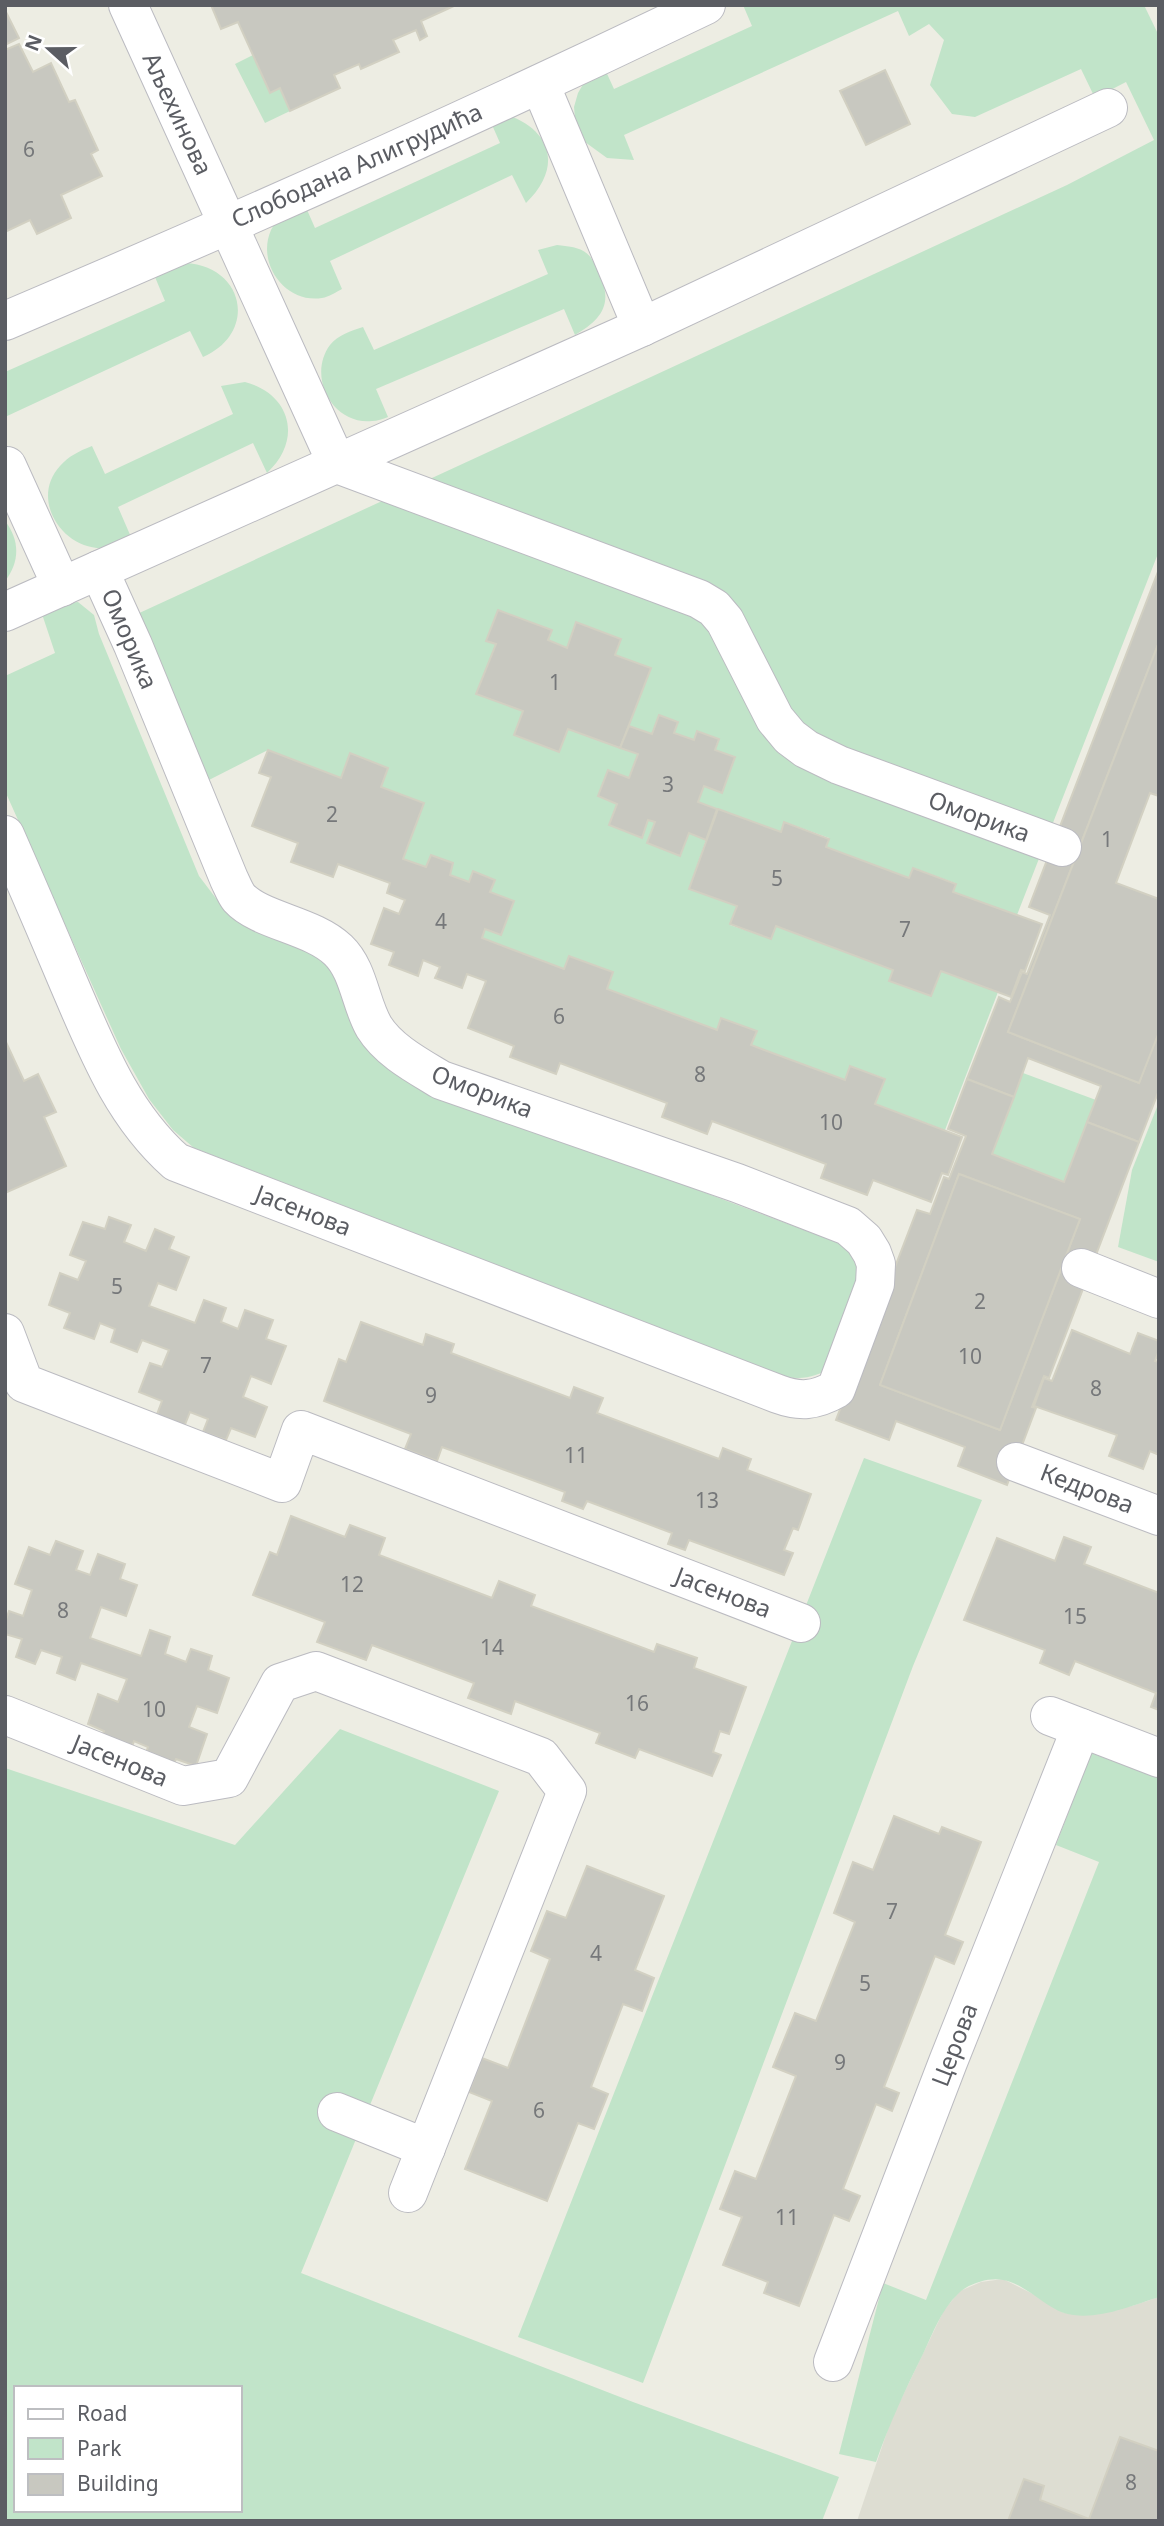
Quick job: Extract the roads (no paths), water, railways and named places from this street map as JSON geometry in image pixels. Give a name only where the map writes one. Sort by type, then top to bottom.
[{"type":"street","name":"Аљехинова","points":[[128,5],[337,464]]},
{"type":"street","name":"Слободана Алигрудића","points":[[5,321],[170,251],[227,223],[540,85],[706,5]]},
{"type":"street","points":[[540,85],[642,327]]},
{"type":"street","points":[[5,612],[642,327],[1108,108]]},
{"type":"street","name":"Оморика","points":[[337,464],[699,599],[714,608],[725,621],[775,719],[790,737],[806,748],[839,765],[1062,847]]},
{"type":"street","points":[[7,466],[62,587]]},
{"type":"street","name":"Оморика","points":[[99,570],[239,898],[255,909],[317,934],[336,948],[351,966],[375,1029],[401,1055],[441,1080],[737,1182],[848,1226]]},
{"type":"street","name":"Јасенова","points":[[5,835],[102,1062],[131,1112],[155,1143],[176,1162],[778,1394],[803,1401],[820,1398],[836,1389],[875,1284],[876,1265],[872,1253],[864,1240],[848,1226]]},
{"type":"street","points":[[1081,1268],[1159,1299]]},
{"type":"street","name":"Јасенова","points":[[5,1333],[24,1383],[282,1483],[301,1430],[801,1623]]},
{"type":"street","name":"Кедрова","points":[[1016,1462],[1159,1516]]},
{"type":"street","name":"Јасенова","points":[[5,1715],[183,1786],[229,1778],[280,1683],[316,1671],[541,1757],[566,1791],[426,2148]]},
{"type":"street","name":"Церова","points":[[833,2362],[948,2062],[1065,1722],[1159,1758]]},
{"type":"street","points":[[337,2112],[426,2148],[408,2193]]}]
